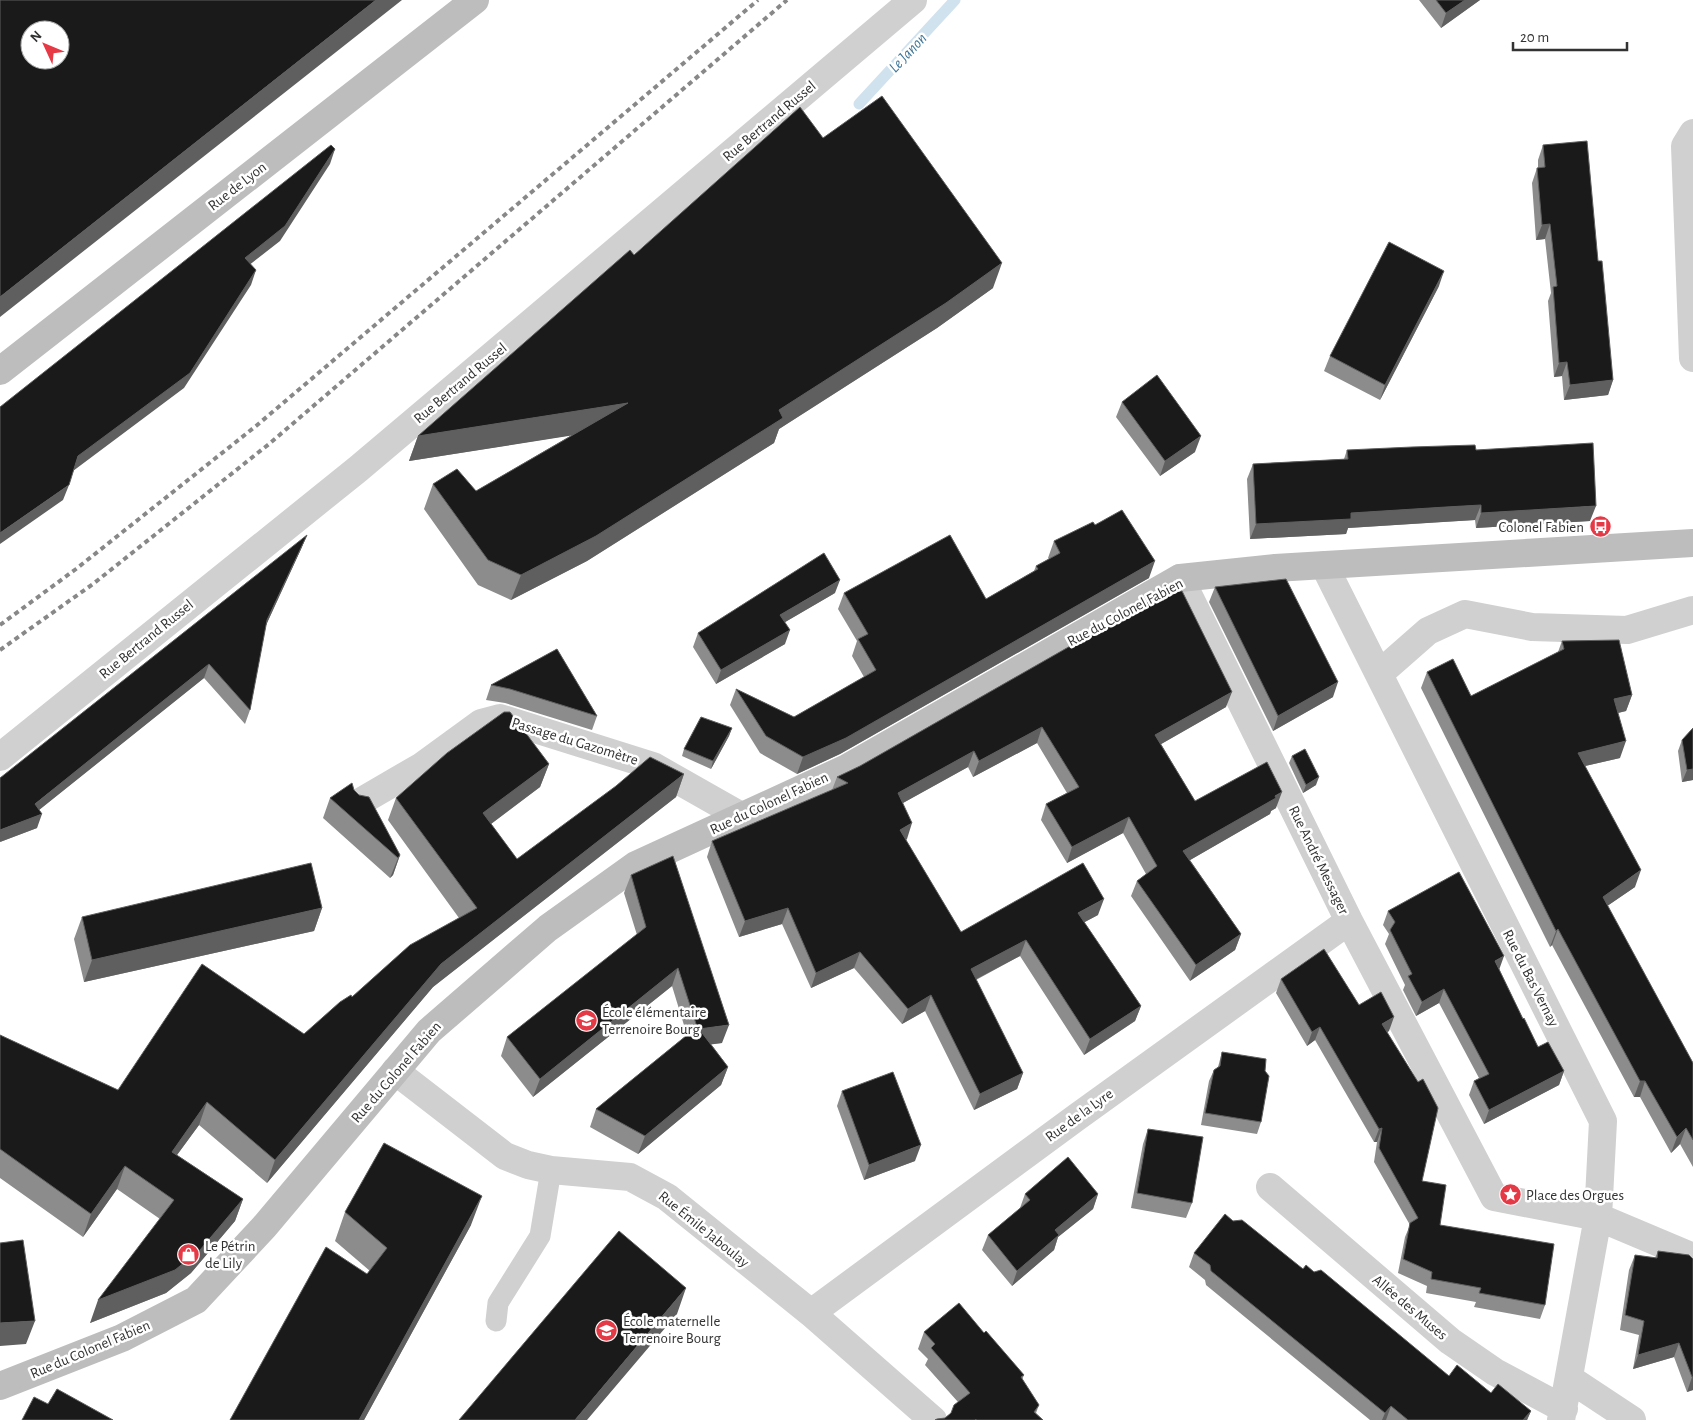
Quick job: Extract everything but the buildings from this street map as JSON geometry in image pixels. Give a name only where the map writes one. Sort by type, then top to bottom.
[{"type":"main road","name":"Rue de Lyon","points":[[0,371],[475,0]]},
{"type":"main road","name":"Rue du Colonel Fabien","points":[[0,1386],[122,1338],[196,1300],[264,1227],[429,1031],[548,928],[636,865],[848,768],[1180,578],[1324,564],[1693,543]]},
{"type":"street","name":"Rue Bertrand Russel","points":[[0,757],[358,469],[913,0]]},
{"type":"street","points":[[1693,132],[1685,146],[1693,358]]},
{"type":"street","name":"Rue du Bas Vernay","points":[[1324,564],[1602,1121],[1598,1217],[1562,1415]]},
{"type":"street","name":"Rue André Messager","points":[[1180,578],[1349,921],[1494,1197],[1598,1217]]},
{"type":"street","points":[[1379,674],[1428,631],[1465,614],[1532,627],[1627,630],[1693,610]]},
{"type":"street","name":"Passage du Gazomètre","points":[[360,802],[422,766],[481,723],[500,718],[653,766],[741,816]]},
{"type":"street","name":"Rue de la Lyre","points":[[811,1313],[1077,1117],[1349,921]]},
{"type":"street","name":"Rue Émile Jaboulay","points":[[395,1071],[505,1156],[528,1166],[551,1170],[630,1177],[650,1186],[667,1197],[745,1262],[811,1313],[907,1410],[933,1420]]},
{"type":"street","name":"Allée des Muses","points":[[1270,1187],[1450,1341],[1562,1415]]},
{"type":"street","points":[[1598,1217],[1693,1257]]},
{"type":"street","points":[[1570,1378],[1632,1420]]},
{"type":"lane","points":[[496,1321],[498,1303],[540,1236],[551,1170]]},
{"type":"waterway","name":"Le Janon","points":[[859,104],[955,0]]},
{"type":"railway","points":[[0,625],[76,569],[256,426],[758,0]]},
{"type":"railway","points":[[0,650],[93,584],[269,444],[787,0]]},
{"type":"place","name":"Colonel Fabien","points":[[1600,527]]},
{"type":"place","name":"École élémentaire Terrenoire Bourg","points":[[586,1021]]},
{"type":"place","name":"Place des Orgues","points":[[1510,1195]]},
{"type":"place","name":"Le Pétrin de Lily","points":[[189,1255]]},
{"type":"place","name":"École maternelle Terrenoire Bourg","points":[[607,1330]]}]
